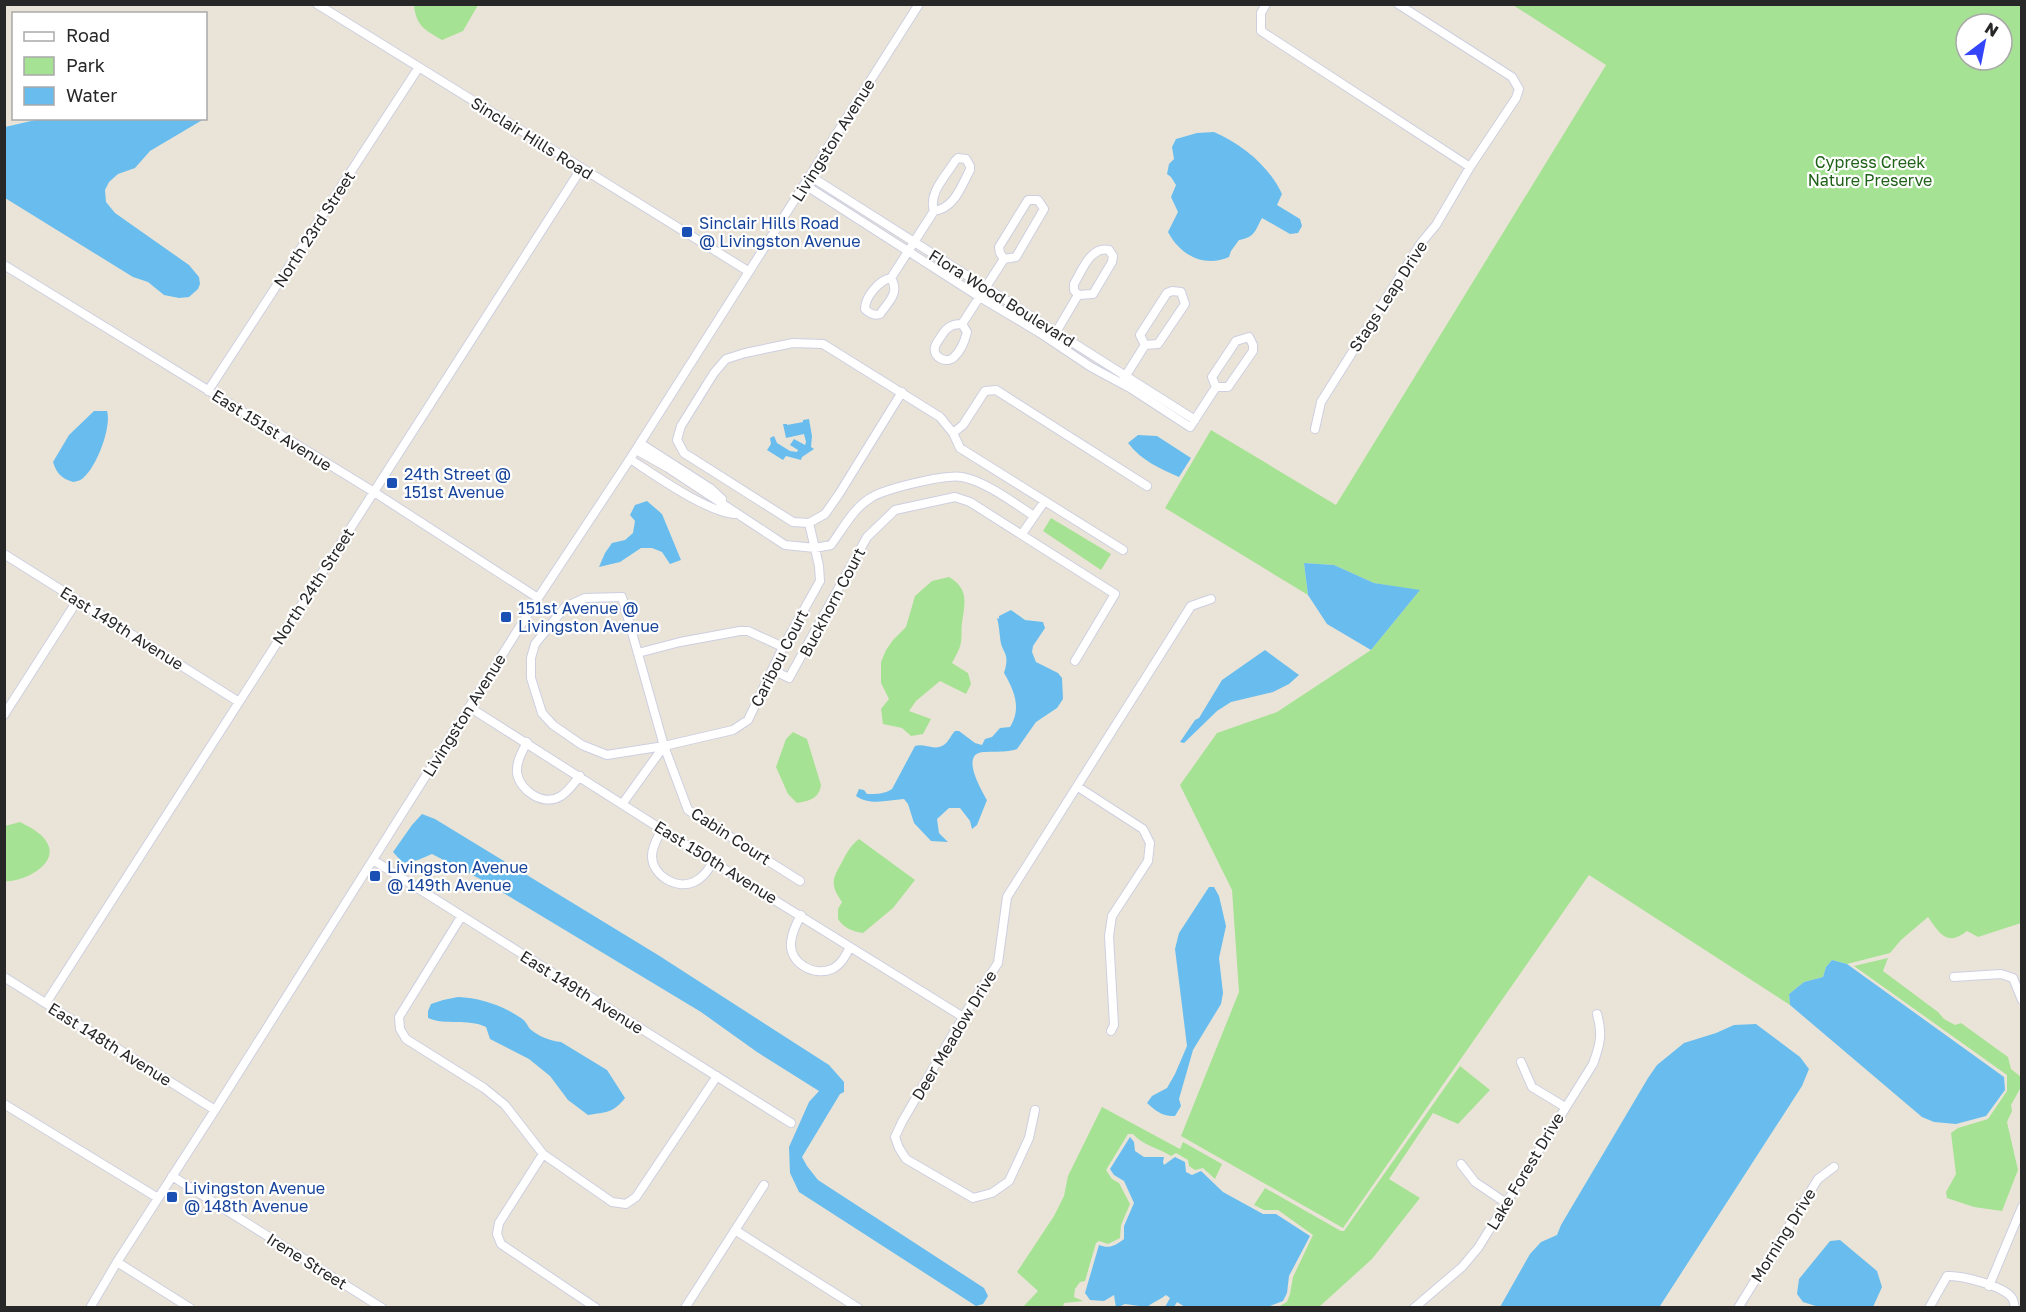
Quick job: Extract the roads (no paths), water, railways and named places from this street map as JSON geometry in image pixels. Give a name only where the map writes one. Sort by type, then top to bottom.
[{"type":"street","name":"Sinclair Hills Road","points":[[317,4],[748,272]]},
{"type":"street","name":"Livingston Avenue","points":[[90,1308],[538,598],[630,459],[919,4]]},
{"type":"street","points":[[1266,4],[1261,13],[1261,31],[1470,167]]},
{"type":"street","name":"Stags Leap Drive","points":[[1315,429],[1321,402],[1421,243],[1436,225],[1470,167],[1516,98],[1519,89],[1512,77],[1398,4]]},
{"type":"street","name":"North 23rd Street","points":[[208,391],[419,67]]},
{"type":"street","points":[[891,278],[896,286],[895,291],[880,314],[869,314],[865,309],[865,304],[880,281],[891,278],[934,211],[944,209],[950,204],[970,170],[966,159],[958,158],[955,161],[934,195],[932,203],[934,211]]},
{"type":"street","name":"North 24th Street","points":[[46,1003],[581,169]]},
{"type":"street","name":"Flora Wood Boulevard","points":[[810,176],[984,288],[1056,331],[1123,380],[1193,424],[1216,387]]},
{"type":"street","name":"Flora Wood Boulevard","points":[[805,184],[1091,367],[1123,380]]},
{"type":"street","points":[[962,324],[1004,259],[1016,257],[1044,209],[1038,200],[1028,200],[999,247],[1004,259]]},
{"type":"street","points":[[1108,249],[1113,256],[1112,262],[1093,294],[1078,295],[1074,290],[1074,284],[1094,252],[1108,249]]},
{"type":"street","name":"East 151st Avenue","points":[[4,265],[374,492],[538,598]]},
{"type":"street","points":[[1181,292],[1185,304],[1158,344],[1145,345],[1140,335],[1167,293],[1181,292]]},
{"type":"street","points":[[1051,340],[1078,295]]},
{"type":"street","points":[[954,324],[962,324],[967,332],[966,339],[954,358],[940,359],[935,353],[935,347],[947,328],[954,324]]},
{"type":"street","points":[[1249,337],[1253,351],[1228,387],[1216,387],[1212,377],[1236,341],[1249,337]]},
{"type":"street","points":[[902,392],[825,514],[809,523],[793,522],[684,453],[677,440],[681,426],[726,358],[793,343],[823,344],[902,392],[940,417],[953,433],[960,448],[1123,550]]},
{"type":"street","points":[[1123,380],[1145,345]]},
{"type":"street","points":[[953,433],[963,425],[985,391],[996,390],[1147,486]]},
{"type":"street","points":[[638,446],[710,488],[737,514],[785,545],[815,548],[831,545],[856,511],[869,498],[924,480],[961,477],[985,486],[1035,516]]},
{"type":"street","points":[[630,459],[708,507],[724,513],[737,514]]},
{"type":"street","name":"Buckhorn Court","points":[[773,670],[789,678],[867,537],[896,510],[955,497],[970,502],[1115,594],[1075,661]]},
{"type":"street","points":[[1022,534],[1044,502]]},
{"type":"street","name":"Caribou Court","points":[[638,653],[622,597],[585,598],[565,607],[535,644],[531,658],[531,678],[542,713],[553,725],[582,745],[607,755],[664,747],[733,730],[748,720],[783,647],[820,581],[819,566],[809,523]]},
{"type":"street","name":"East 149th Avenue","points":[[4,554],[239,702]]},
{"type":"street","name":"Deer Meadow Drive","points":[[1035,1110],[1029,1138],[1009,1181],[992,1193],[973,1198],[906,1159],[895,1137],[963,1017],[998,963],[1007,897],[1191,606],[1211,599]]},
{"type":"street","points":[[4,715],[77,601]]},
{"type":"street","points":[[638,653],[740,631],[748,631],[783,647]]},
{"type":"street","name":"Cabin Court","points":[[638,653],[664,747],[688,810],[800,881]]},
{"type":"street","name":"East 150th Avenue","points":[[469,707],[963,1017]]},
{"type":"street","points":[[527,742],[519,758],[517,773],[519,781],[531,794],[547,800],[555,799],[562,796],[580,776]]},
{"type":"street","points":[[623,803],[664,747]]},
{"type":"street","points":[[1078,787],[1143,829],[1150,843],[1148,861],[1112,916],[1108,936],[1114,1025],[1111,1031]]},
{"type":"street","points":[[662,829],[652,854],[656,870],[662,877],[684,885],[693,883],[702,878],[713,862]]},
{"type":"street","name":"East 149th Avenue","points":[[373,860],[791,1123]]},
{"type":"street","points":[[801,915],[790,945],[795,957],[806,969],[818,972],[832,969],[842,960],[850,947]]},
{"type":"street","points":[[461,917],[399,1017],[400,1029],[406,1039],[484,1088],[505,1106],[543,1154],[612,1202],[626,1204],[636,1197],[717,1076]]},
{"type":"street","points":[[1954,977],[2001,974],[2013,978],[2022,1000]]},
{"type":"street","name":"East 148th Avenue","points":[[4,977],[215,1110]]},
{"type":"street","name":"Lake Forest Drive","points":[[1414,1308],[1462,1267],[1478,1248],[1593,1064],[1599,1048],[1601,1028],[1597,1014]]},
{"type":"street","points":[[1521,1062],[1532,1087],[1565,1107]]},
{"type":"street","points":[[4,1104],[158,1198]]},
{"type":"street","points":[[543,1154],[499,1223],[497,1234],[501,1244],[596,1308]]},
{"type":"street","points":[[1461,1164],[1475,1182],[1506,1203]]},
{"type":"street","name":"Morning Drive","points":[[1738,1308],[1818,1179],[1834,1167]]},
{"type":"street","name":"Irene Street","points":[[172,1176],[382,1308]]},
{"type":"street","points":[[685,1308],[764,1185]]},
{"type":"street","points":[[1989,1286],[2022,1207]]},
{"type":"street","points":[[735,1230],[858,1308]]},
{"type":"street","points":[[117,1262],[190,1308]]},
{"type":"street","points":[[1929,1308],[1947,1276],[1958,1275],[2006,1292],[2012,1298],[2015,1308]]},
{"type":"water","points":[[35,120],[202,120],[150,151],[135,168],[118,174],[109,182],[105,190],[106,202],[115,213],[189,265],[199,277],[198,289],[189,297],[164,295],[148,282],[133,277],[5,198],[5,127]]},
{"type":"water","points":[[1214,132],[1245,150],[1270,174],[1282,194],[1277,205],[1300,219],[1302,226],[1298,233],[1290,234],[1262,218],[1251,235],[1239,240],[1229,257],[1211,261],[1186,253],[1173,240],[1168,232],[1178,212],[1171,197],[1176,185],[1167,174],[1169,164],[1174,159],[1172,147],[1176,139],[1197,133]]},
{"type":"water","points":[[94,411],[107,411],[105,437],[93,466],[81,480],[73,482],[60,475],[53,462],[69,435]]},
{"type":"water","points":[[809,419],[811,447],[814,449],[801,460],[786,456],[783,460],[767,450],[771,444],[770,438],[774,436],[777,443],[790,451],[797,452],[798,450],[790,445],[794,439],[805,445],[804,434],[786,438],[783,424],[803,422]]},
{"type":"water","points":[[1138,435],[1157,436],[1191,458],[1179,477],[1151,463],[1133,449],[1128,443]]},
{"type":"water","points":[[647,501],[662,514],[681,560],[670,564],[662,552],[652,548],[641,548],[620,562],[599,567],[612,543],[625,540],[633,533],[635,521],[630,515],[635,505]]},
{"type":"water","points":[[1304,563],[1334,565],[1374,583],[1420,590],[1371,650],[1327,624],[1308,595]]},
{"type":"water","points":[[1011,610],[1025,620],[1043,622],[1045,628],[1033,646],[1032,652],[1036,662],[1058,673],[1062,678],[1063,699],[1057,708],[1036,722],[1017,749],[976,754],[973,759],[974,773],[987,800],[977,825],[972,829],[970,821],[960,808],[949,808],[937,819],[939,833],[948,842],[931,841],[914,823],[904,799],[873,802],[856,796],[859,789],[864,790],[867,794],[892,789],[915,746],[941,746],[955,731],[959,731],[975,743],[982,745],[985,739],[992,737],[1000,728],[1010,727],[1016,713],[1016,706],[1011,686],[1004,673],[1006,656],[1001,643],[997,618],[999,619],[999,616]]},
{"type":"water","points":[[1265,650],[1299,675],[1289,684],[1273,692],[1231,702],[1217,711],[1184,743],[1180,742],[1195,720],[1199,718],[1222,680]]},
{"type":"water","points":[[422,814],[435,819],[658,955],[829,1065],[844,1082],[844,1092],[840,1094],[802,1157],[807,1166],[818,1180],[984,1288],[988,1296],[983,1304],[976,1306],[799,1192],[790,1173],[789,1147],[809,1102],[819,1091],[757,1052],[701,1012],[482,880],[432,854],[403,863],[393,852]]},
{"type":"water","points":[[1209,887],[1214,887],[1219,896],[1226,926],[1219,958],[1223,993],[1221,1004],[1193,1050],[1179,1099],[1181,1106],[1175,1116],[1167,1116],[1147,1103],[1152,1096],[1167,1088],[1187,1046],[1175,949],[1179,933]]},
{"type":"water","points":[[1832,960],[1847,964],[2004,1077],[2005,1090],[1986,1116],[1956,1124],[1934,1122],[1922,1117],[1790,1005],[1789,994],[1804,982],[1823,977],[1826,967]]},
{"type":"water","points":[[458,997],[491,1003],[514,1013],[537,1034],[561,1042],[607,1070],[625,1098],[617,1107],[609,1111],[588,1115],[568,1100],[550,1076],[529,1059],[490,1039],[486,1027],[479,1024],[442,1022],[428,1018],[431,1004]]},
{"type":"water","points":[[1756,1024],[1800,1057],[1809,1069],[1802,1086],[1660,1306],[1657,1308],[1500,1307],[1530,1254],[1541,1242],[1557,1235],[1657,1065],[1684,1043],[1734,1025]]},
{"type":"water","points":[[1130,1137],[1134,1142],[1135,1151],[1144,1157],[1164,1157],[1164,1165],[1175,1157],[1185,1162],[1186,1172],[1192,1175],[1201,1171],[1223,1192],[1263,1214],[1276,1214],[1310,1236],[1289,1276],[1287,1293],[1283,1301],[1267,1307],[1185,1307],[1177,1302],[1174,1307],[1165,1307],[1170,1298],[1166,1295],[1147,1307],[1125,1304],[1116,1308],[1114,1295],[1104,1301],[1090,1300],[1085,1293],[1099,1245],[1112,1246],[1124,1239],[1124,1226],[1134,1203],[1124,1181],[1114,1175],[1110,1169]]},
{"type":"water","points":[[1840,1240],[1877,1271],[1882,1287],[1873,1307],[1819,1307],[1803,1302],[1797,1294],[1799,1279],[1830,1241]]},
{"type":"place","name":"Sinclair Hills Road @ Livingston Avenue","points":[[687,232]]},
{"type":"place","name":"24th Street @ 151st Avenue","points":[[392,483]]},
{"type":"place","name":"151st Avenue @ Livingston Avenue","points":[[506,617]]},
{"type":"place","name":"Livingston Avenue @ 149th Avenue","points":[[375,876]]},
{"type":"place","name":"Livingston Avenue @ 148th Avenue","points":[[172,1197]]},
{"type":"park label","name":"Cypress Creek Nature Preserve","points":[[1870,171]]}]
